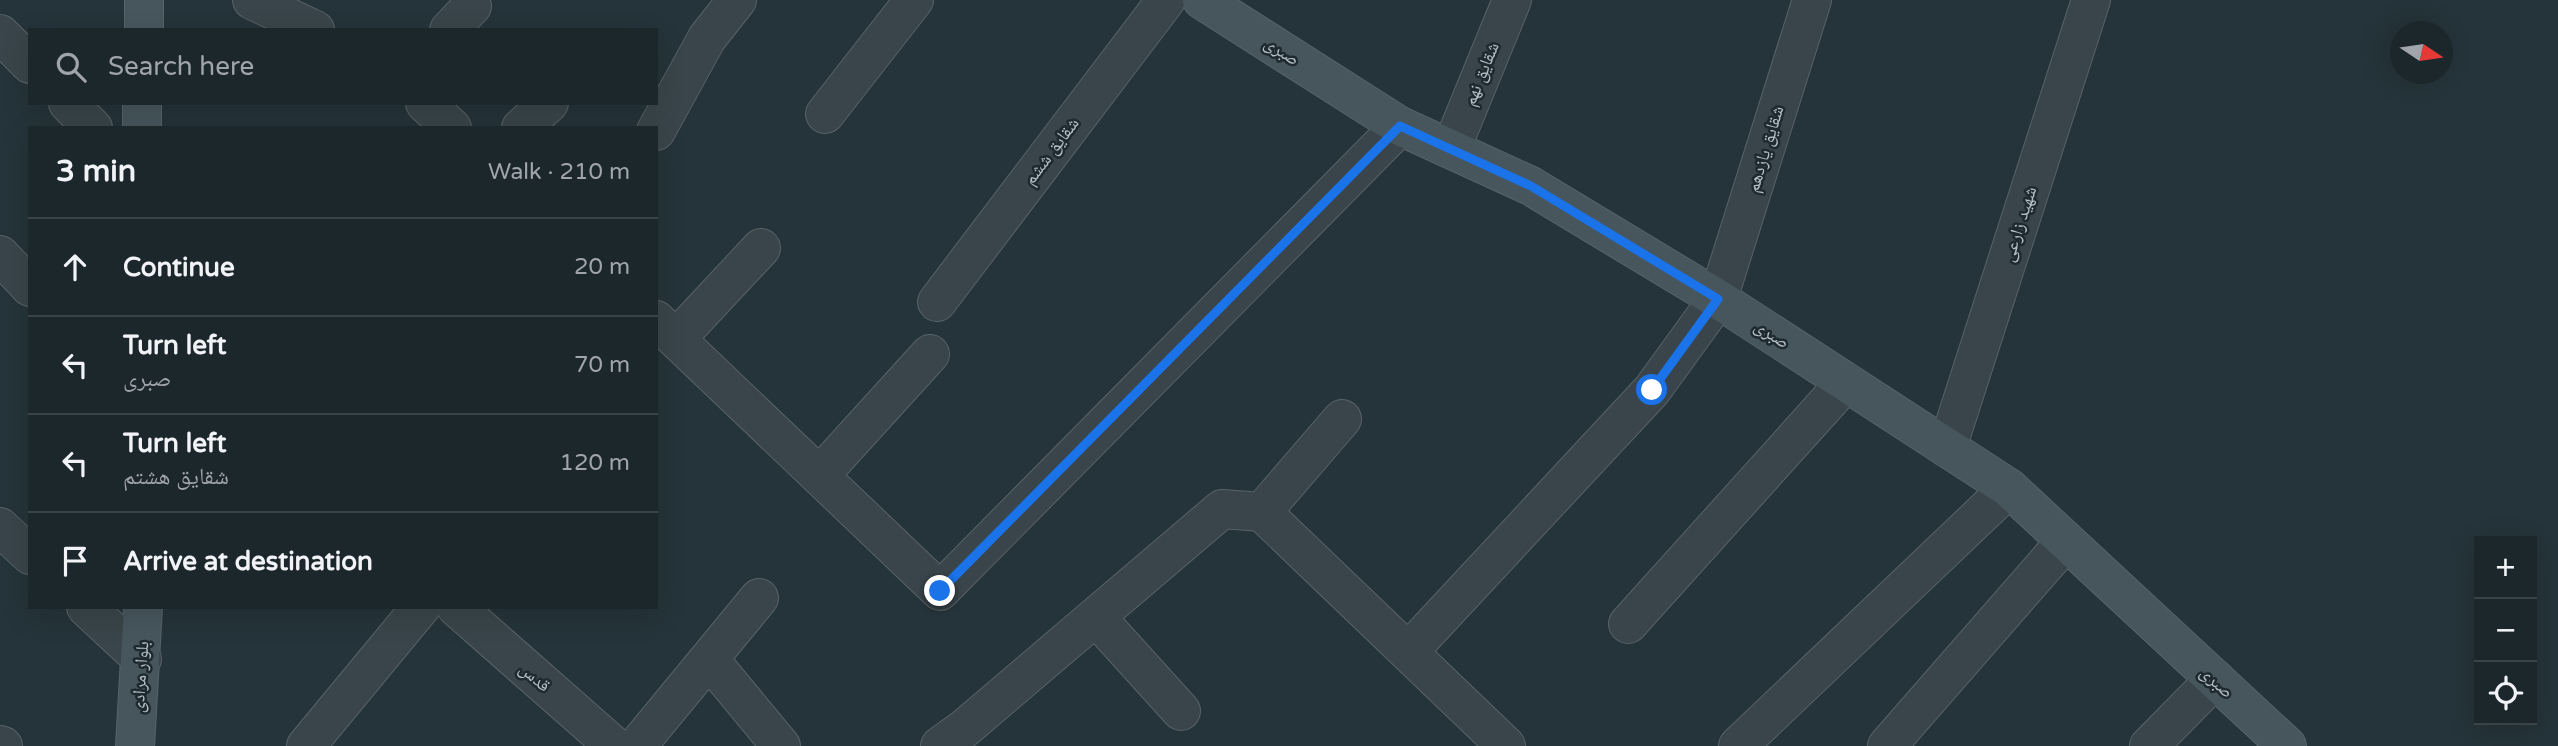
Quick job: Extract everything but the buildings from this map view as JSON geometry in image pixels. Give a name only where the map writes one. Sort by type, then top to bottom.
[{"type":"street","points":[[144,0],[144,28]]},
{"type":"street","points":[[253,0],[311,28]]},
{"type":"street","points":[[658,127],[707,38],[737,0]]},
{"type":"street","points":[[825,114],[914,0]]},
{"type":"street","name":"شقایق ششم","points":[[937,302],[1166,0]]},
{"type":"street","name":"صبری","points":[[1204,0],[1400,126],[1531,186],[1718,299],[2009,488],[2287,746]]},
{"type":"street","name":"شقایق نهم","points":[[1451,149],[1512,0]]},
{"type":"street","name":"شقایق یازدهم","points":[[1408,652],[1652,390],[1718,299],[1812,0]]},
{"type":"street","name":"شهید زارعی","points":[[1947,448],[2091,0]]},
{"type":"street","points":[[0,34],[28,62]]},
{"type":"street","points":[[70,105],[91,126]]},
{"type":"street","points":[[142,105],[142,126]]},
{"type":"street","points":[[427,105],[451,126]]},
{"type":"street","points":[[523,126],[547,105]]},
{"type":"street","points":[[761,248],[666,329],[940,591],[1400,126]]},
{"type":"street","points":[[0,255],[28,285]]},
{"type":"street","points":[[820,475],[930,354]]},
{"type":"street","points":[[1628,624],[1846,382]]},
{"type":"street","points":[[1262,512],[1342,419]]},
{"type":"street","points":[[1738,746],[2009,488]]},
{"type":"street","points":[[963,740],[1096,617],[1222,509],[1262,512],[1506,746]]},
{"type":"street","points":[[0,527],[28,553]]},
{"type":"street","points":[[1887,746],[2066,541]]},
{"type":"street","points":[[637,746],[759,597]]},
{"type":"street","points":[[88,609],[142,659]]},
{"type":"street","name":"بلوار مرادی","points":[[135,746],[143,609]]},
{"type":"street","points":[[306,746],[419,609]]},
{"type":"street","name":"قدس","points":[[458,609],[614,746]]},
{"type":"street","points":[[1096,617],[1181,711]]},
{"type":"street","points":[[709,659],[781,746]]},
{"type":"street","points":[[2149,746],[2215,679]]},
{"type":"route","points":[[940,591],[1400,126],[1531,186],[1718,299],[1652,390]]}]
